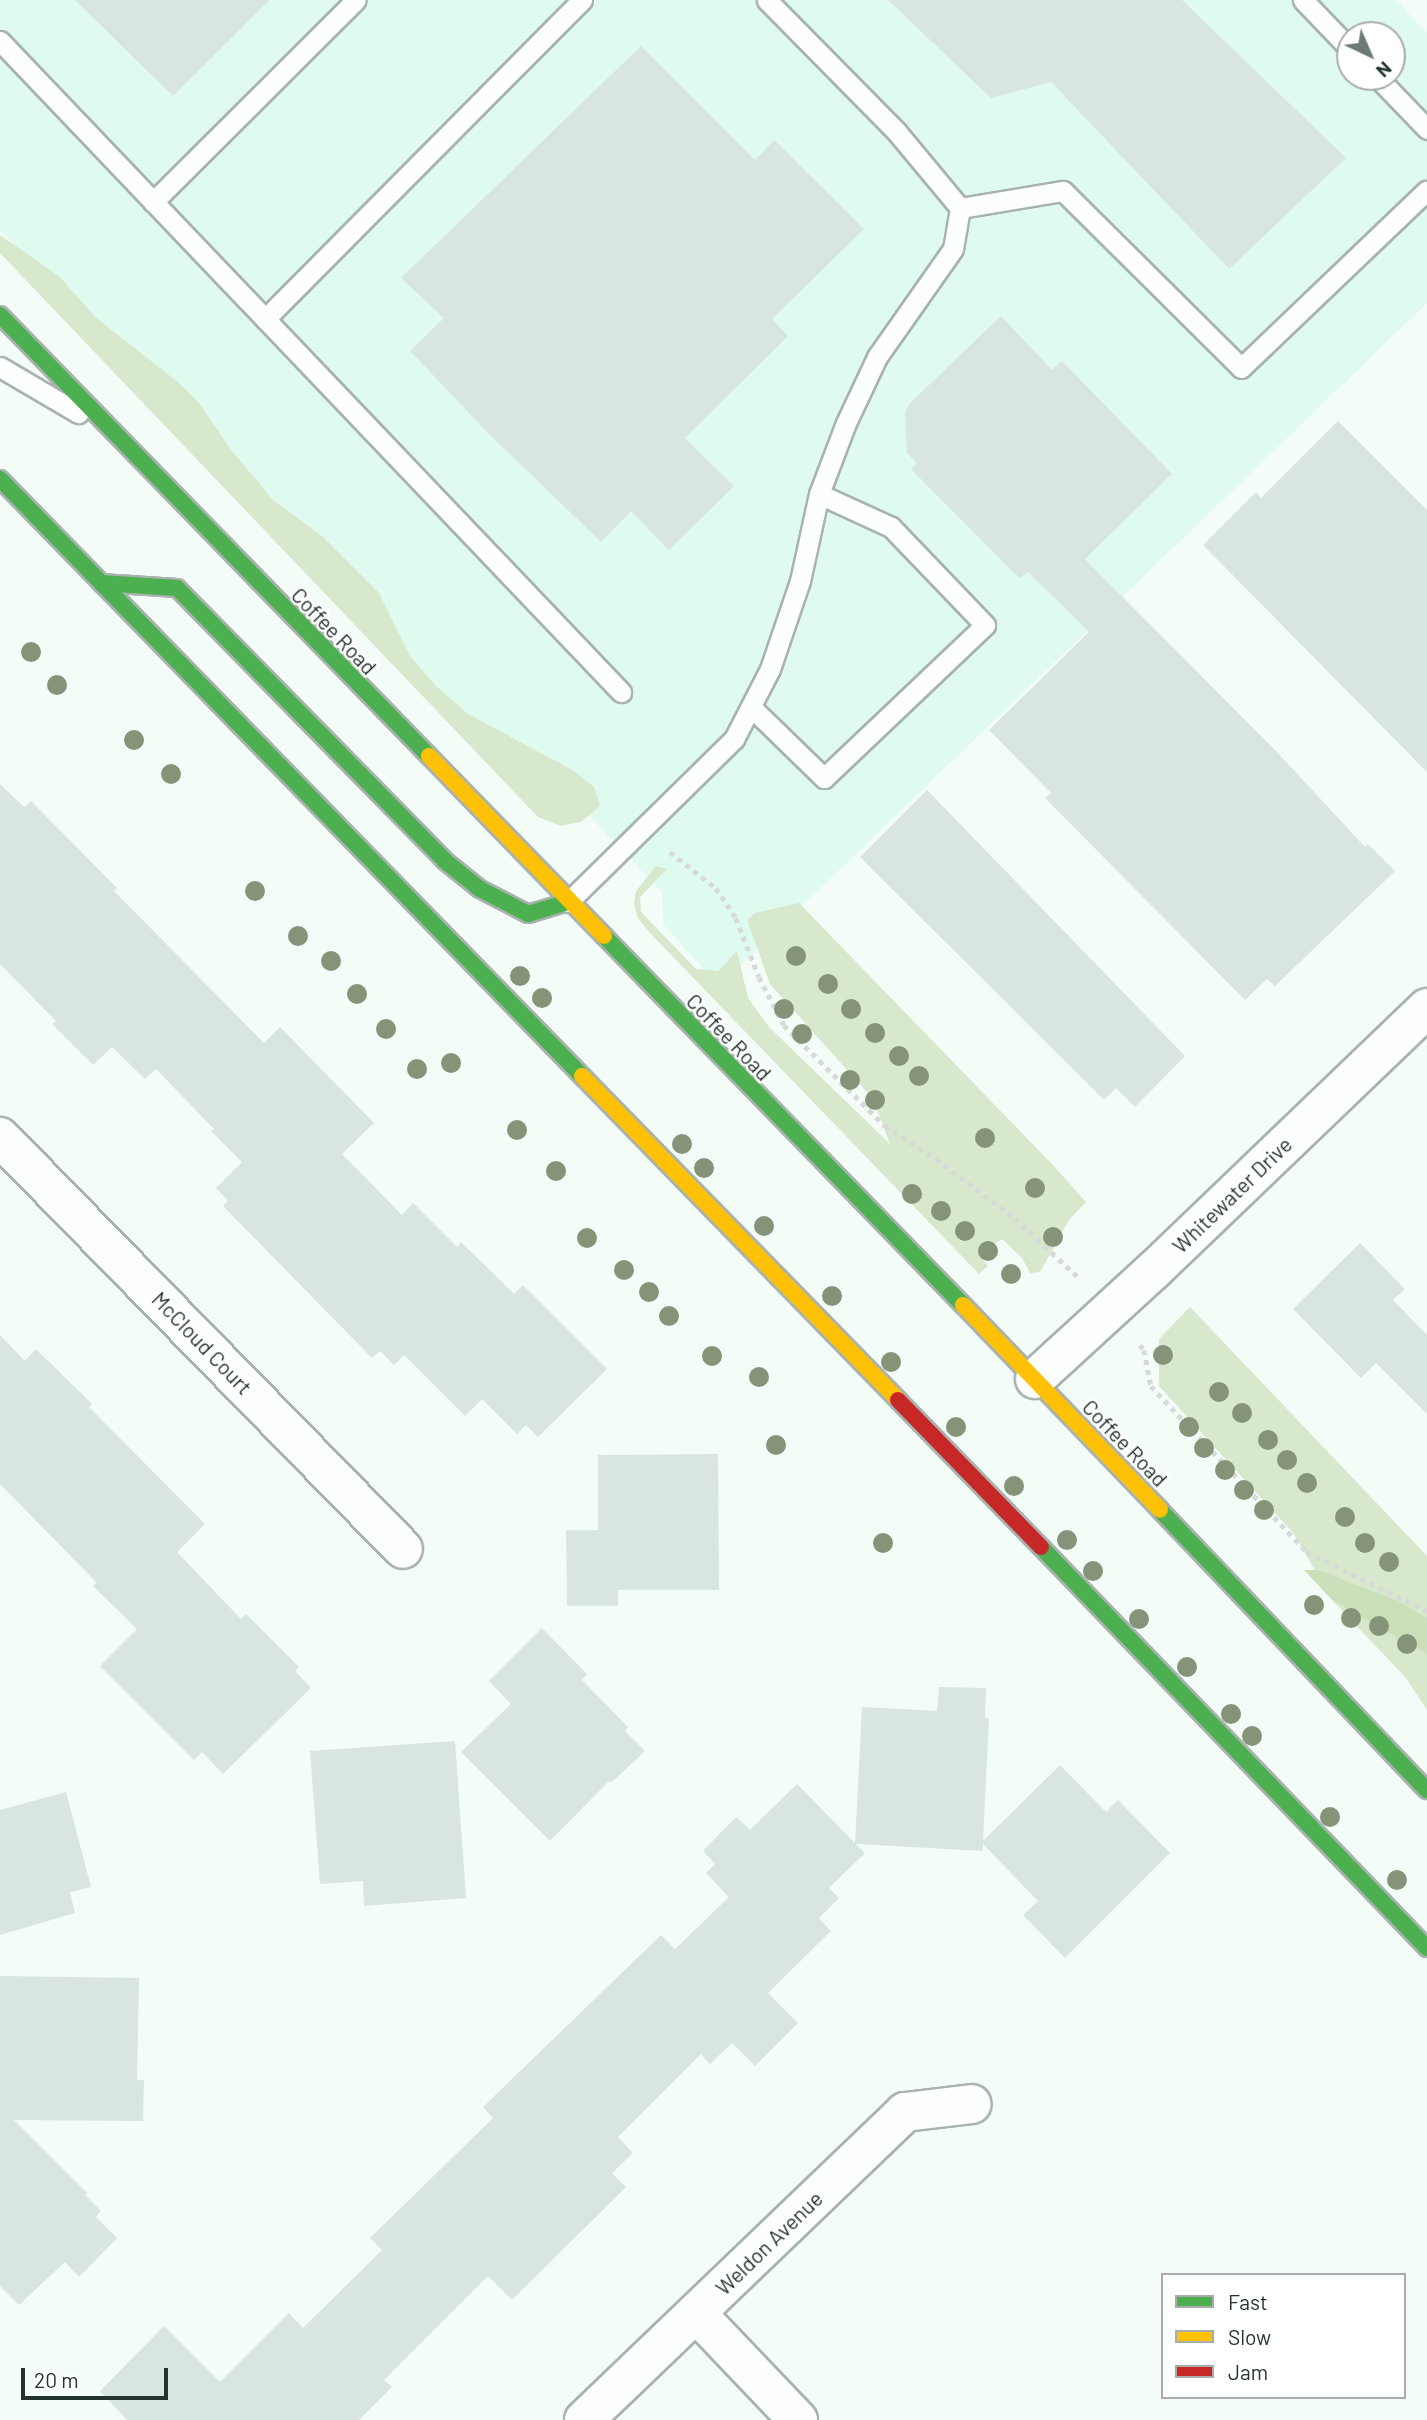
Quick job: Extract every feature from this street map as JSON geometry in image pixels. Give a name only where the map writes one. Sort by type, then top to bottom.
[{"type":"main road","name":"Coffee Road","points":[[0,314],[112,433],[1035,1379],[1427,1790]]},
{"type":"main road","points":[[0,479],[944,1447],[1427,1948]]},
{"type":"main road","points":[[102,583],[177,588],[445,861],[480,890],[528,914],[568,902]]},
{"type":"street","name":"Whitewater Drive","points":[[1035,1379],[1427,1008]]},
{"type":"street","name":"McCloud Court","points":[[0,1137],[403,1549]]},
{"type":"street","name":"Weldon Avenue","points":[[584,2420],[905,2112],[972,2104]]},
{"type":"street","points":[[696,2313],[798,2420]]},
{"type":"lane","points":[[153,202],[356,0]]},
{"type":"lane","points":[[265,319],[582,0]]},
{"type":"lane","points":[[1303,0],[1336,34]]},
{"type":"lane","points":[[568,902],[734,739],[770,669],[800,582],[819,494],[846,423],[877,357],[953,249],[960,208],[896,131],[775,3]]},
{"type":"lane","points":[[0,41],[621,692]]},
{"type":"lane","points":[[1390,91],[1427,129]]},
{"type":"lane","points":[[960,208],[1063,191],[1241,368],[1427,190]]},
{"type":"lane","points":[[0,367],[112,433]]},
{"type":"lane","points":[[751,707],[824,778],[985,625],[891,527],[819,494]]},
{"type":"path","points":[[646,827],[674,856],[716,888],[736,918],[759,978],[784,1025],[885,1126],[936,1159],[1016,1218],[1112,1308],[1144,1350],[1151,1386],[1307,1552],[1427,1611]]},
{"type":"shaded area","points":[[0,0],[1396,0],[1427,33],[1427,303],[719,986],[663,924],[662,892],[577,803],[545,802],[0,230]]},
{"type":"shaded area","points":[[0,235],[60,277],[94,316],[179,383],[199,403],[232,451],[273,500],[322,536],[379,593],[410,656],[437,687],[468,714],[574,771],[594,787],[600,806],[581,822],[561,826],[538,817],[0,253]]},
{"type":"shaded area","points":[[656,866],[667,869],[640,897],[641,912],[696,969],[718,971],[737,951],[748,998],[769,1027],[890,1144],[873,1099],[770,984],[747,920],[755,913],[799,903],[1051,1163],[1086,1202],[1069,1220],[1040,1272],[1030,1273],[1022,1258],[1002,1239],[979,1255],[988,1266],[979,1274],[651,934],[638,918],[634,904],[636,891]]},
{"type":"shaded area","points":[[1190,1307],[1427,1556],[1427,1710],[1405,1677],[1332,1600],[1294,1534],[1159,1386],[1159,1339]]},
{"type":"green space","points":[[1304,1570],[1318,1570],[1398,1601],[1427,1618],[1427,1654],[1332,1600]]},
{"type":"building","points":[[75,0],[270,0],[173,96]]},
{"type":"building","points":[[888,0],[1182,0],[1346,158],[1229,269],[1051,82],[991,98]]},
{"type":"building","points":[[641,46],[755,160],[774,140],[864,229],[772,319],[788,336],[685,438],[734,486],[669,550],[631,511],[601,542],[490,435],[410,351],[444,318],[401,278]]},
{"type":"building","points":[[1001,316],[1052,370],[1062,361],[1172,474],[1085,559],[1276,751],[1365,847],[1368,844],[1395,871],[1275,986],[1267,979],[1245,1000],[1045,798],[1051,793],[989,730],[1089,632],[1028,572],[1019,578],[911,469],[917,463],[907,453],[905,413],[909,404]]},
{"type":"building","points":[[1338,421],[1427,510],[1427,772],[1203,545],[1256,492],[1261,498]]},
{"type":"building","points":[[0,784],[24,807],[31,801],[117,888],[114,891],[264,1043],[280,1027],[374,1123],[342,1154],[402,1215],[413,1203],[457,1247],[461,1242],[514,1294],[523,1285],[607,1369],[538,1437],[526,1425],[517,1434],[482,1399],[465,1416],[404,1355],[394,1365],[380,1351],[372,1358],[223,1206],[228,1201],[216,1188],[242,1162],[211,1131],[214,1129],[156,1069],[145,1079],[112,1047],[93,1065],[52,1024],[56,1021],[0,964]]},
{"type":"building","points":[[927,790],[1185,1056],[1135,1107],[1116,1088],[1104,1100],[860,857]]},
{"type":"building","points":[[1360,1243],[1405,1289],[1393,1300],[1427,1335],[1427,1414],[1376,1363],[1361,1378],[1293,1309]]},
{"type":"building","points":[[0,1335],[25,1361],[36,1349],[92,1404],[89,1407],[205,1524],[177,1552],[241,1619],[246,1614],[299,1667],[295,1671],[311,1688],[223,1774],[202,1752],[194,1760],[100,1666],[137,1629],[93,1586],[97,1583],[0,1484]]},
{"type":"building","points":[[718,1454],[719,1590],[618,1590],[618,1606],[567,1606],[566,1530],[598,1530],[598,1455]]},
{"type":"building","points":[[542,1628],[587,1674],[582,1680],[628,1727],[625,1731],[645,1751],[613,1781],[607,1783],[550,1841],[461,1752],[511,1704],[489,1681]]},
{"type":"building","points":[[939,1687],[986,1688],[985,1718],[989,1719],[983,1841],[1060,1765],[1106,1812],[1118,1800],[1170,1853],[1065,1958],[1023,1915],[1038,1901],[983,1844],[983,1851],[856,1844],[865,1853],[829,1888],[839,1898],[819,1918],[831,1931],[768,1993],[798,2023],[755,2066],[732,2043],[710,2064],[701,2054],[618,2137],[633,2153],[612,2173],[626,2187],[512,2300],[488,2276],[384,2380],[392,2387],[359,2420],[127,2420],[100,2391],[164,2326],[220,2382],[289,2313],[303,2328],[382,2250],[370,2238],[493,2118],[483,2107],[661,1935],[675,1949],[729,1897],[706,1873],[715,1864],[703,1851],[736,1817],[750,1830],[797,1784],[855,1843],[862,1707],[937,1711]]},
{"type":"building","points":[[455,1741],[466,1898],[364,1906],[363,1881],[320,1884],[310,1751]]},
{"type":"building","points":[[66,1792],[91,1887],[70,1892],[75,1913],[0,1935],[0,1810]]},
{"type":"building","points":[[0,1976],[139,1978],[137,2080],[144,2080],[143,2121],[14,2120],[87,2193],[85,2195],[101,2211],[96,2217],[117,2238],[79,2277],[65,2262],[19,2305],[0,2286]]},
{"type":"traffic: fast","points":[[0,315],[429,756]]},
{"type":"traffic: fast","points":[[0,479],[582,1076]]},
{"type":"traffic: fast","points":[[101,583],[177,588],[445,861],[480,889],[528,914],[568,902]]},
{"type":"traffic: fast","points":[[604,936],[963,1305]]},
{"type":"traffic: fast","points":[[1160,1510],[1427,1790]]},
{"type":"traffic: fast","points":[[1041,1547],[1427,1948]]},
{"type":"traffic: slow","points":[[429,756],[604,936]]},
{"type":"traffic: slow","points":[[582,1076],[898,1400]]},
{"type":"traffic: slow","points":[[963,1305],[1160,1510]]},
{"type":"traffic: jam","points":[[898,1400],[1041,1547]]}]
